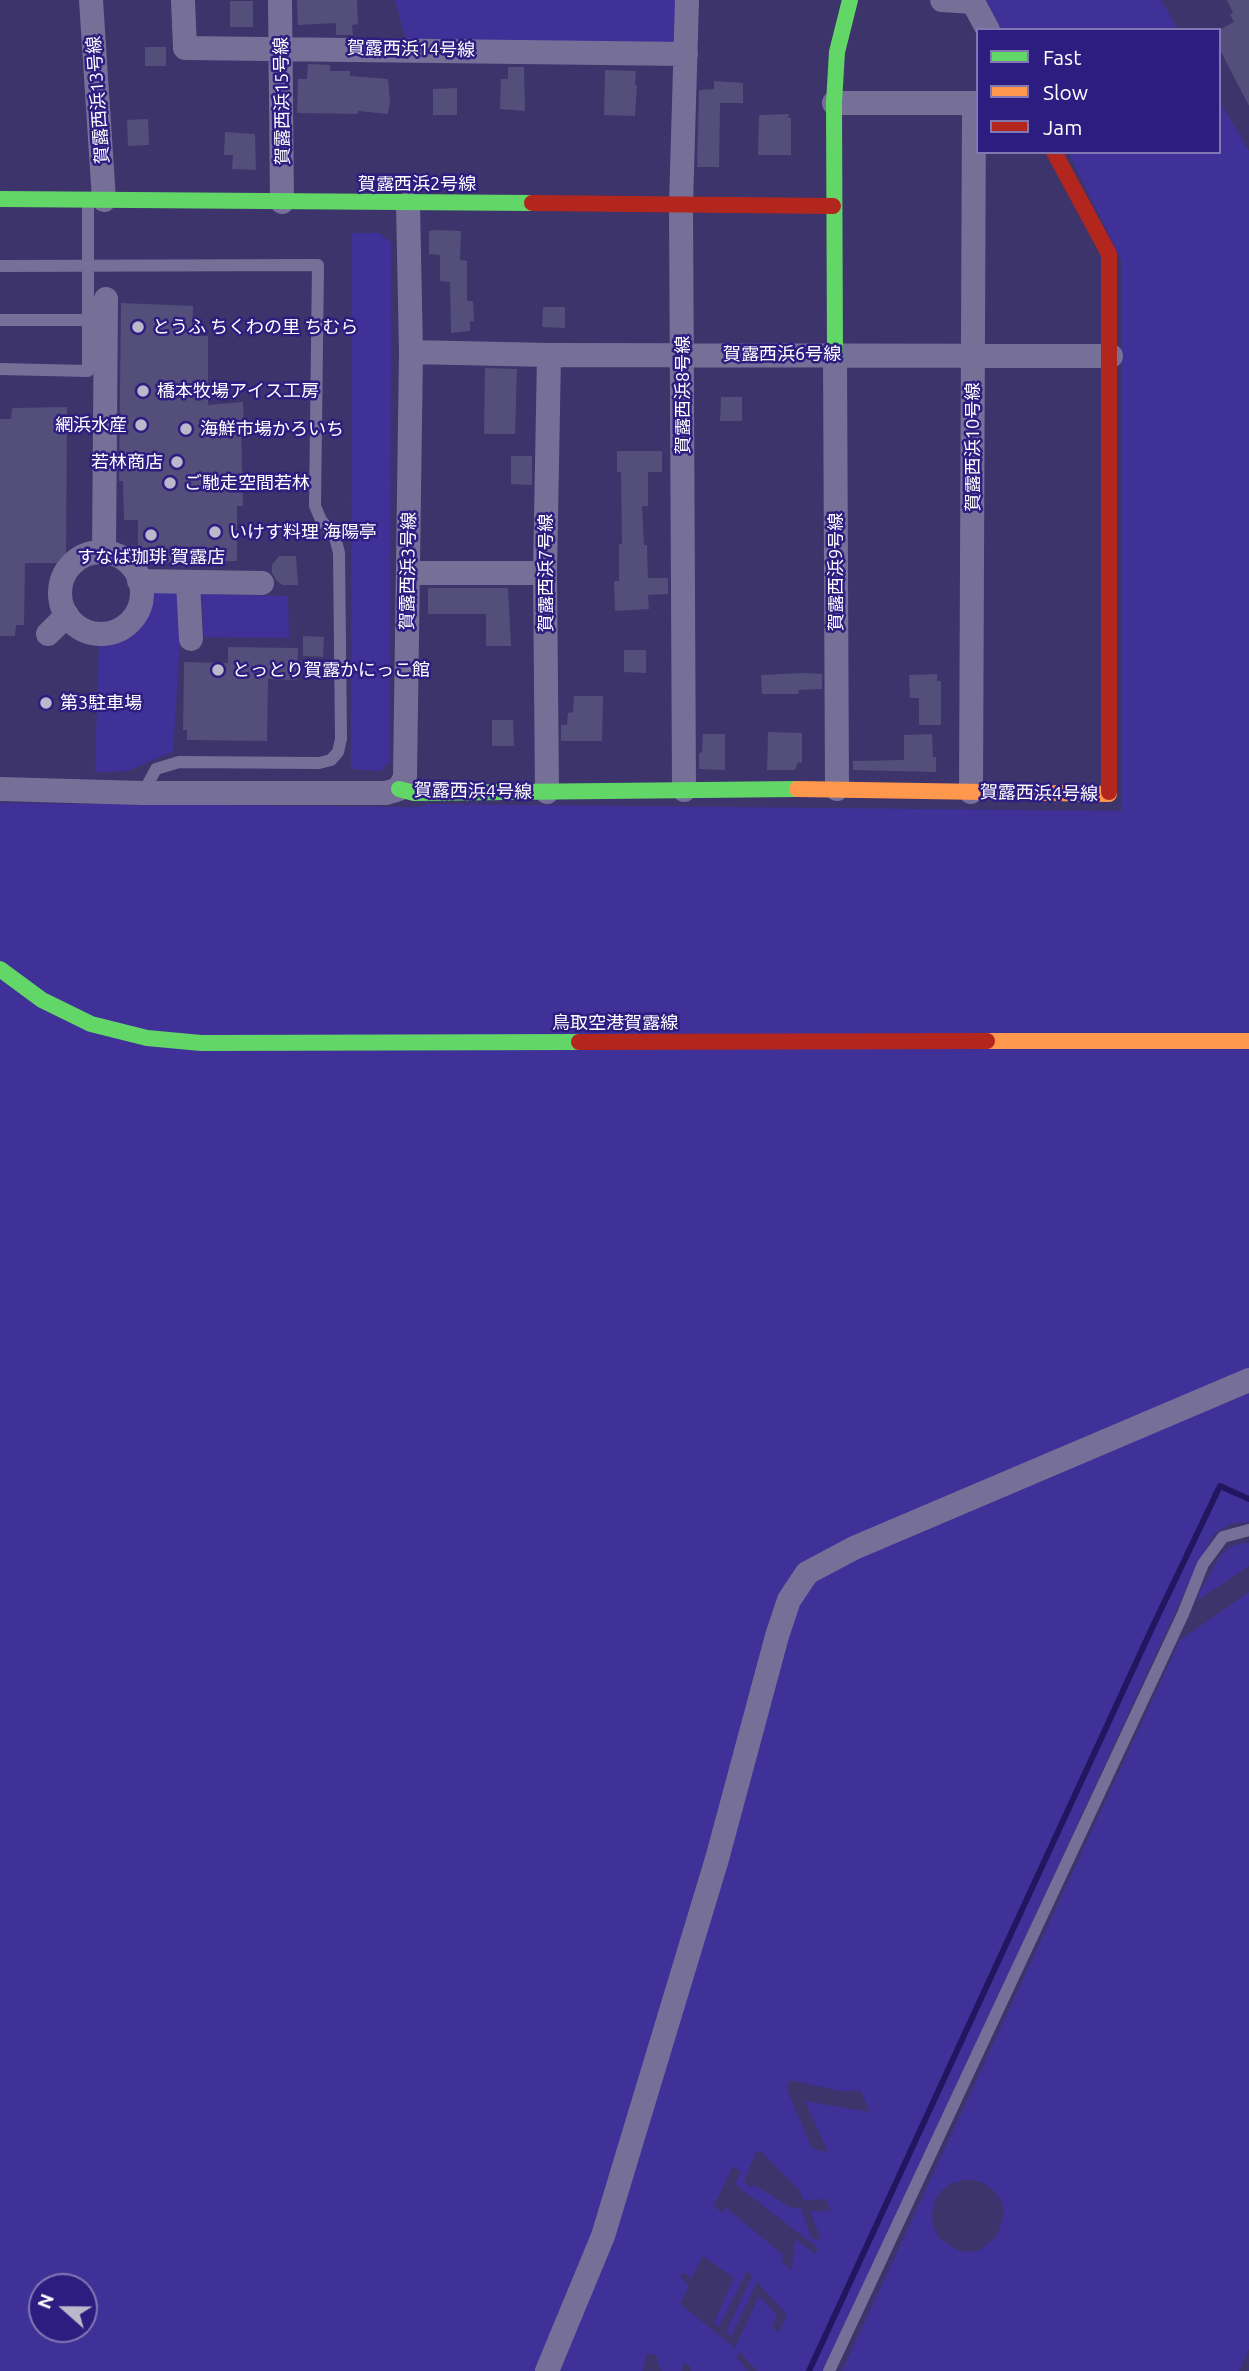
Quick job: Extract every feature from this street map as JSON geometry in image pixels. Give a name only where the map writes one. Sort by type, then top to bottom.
[{"type":"street","name":"賀露西浜13号線","points":[[91,0],[96,200]]},
{"type":"street","name":"賀露西浜14号線","points":[[183,0],[185,48],[281,47],[686,54]]},
{"type":"street","name":"賀露西浜15号線","points":[[280,0],[282,202]]},
{"type":"street","name":"賀露西浜8号線","points":[[684,790],[681,205],[687,0]]},
{"type":"street","points":[[835,355],[834,103],[837,52],[850,0]]},
{"type":"street","points":[[942,0],[973,2],[987,28]]},
{"type":"street","points":[[834,103],[976,103]]},
{"type":"street","name":"賀露西浜10号線","points":[[971,792],[976,103]]},
{"type":"street","name":"賀露西浜4号線","points":[[398,789],[414,793],[837,789],[1109,794],[1110,254],[1055,154]]},
{"type":"street","name":"賀露西浜2号線","points":[[0,199],[833,206]]},
{"type":"street","name":"賀露西浜3号線","points":[[398,789],[405,777],[411,352],[408,204]]},
{"type":"street","points":[[104,552],[106,299]]},
{"type":"street","name":"賀露西浜6号線","points":[[411,352],[549,355],[1111,356]]},
{"type":"street","name":"賀露西浜7号線","points":[[547,792],[545,573],[549,355]]},
{"type":"street","name":"賀露西浜9号線","points":[[835,355],[837,789]]},
{"type":"street","points":[[104,552],[128,563],[139,581],[141,600],[129,623],[105,634],[92,634],[80,628],[67,615],[60,595],[68,569],[90,554],[104,552]]},
{"type":"street","points":[[408,573],[545,573]]},
{"type":"street","points":[[139,581],[262,583]]},
{"type":"street","points":[[188,582],[191,639]]},
{"type":"street","points":[[48,634],[67,615]]},
{"type":"street","points":[[0,789],[143,793],[386,793],[398,789]]},
{"type":"street","name":"鳥取空港賀露線","points":[[0,969],[42,1000],[92,1024],[147,1038],[201,1043],[1249,1041]]},
{"type":"street","points":[[547,2371],[603,2236],[717,1859],[777,1636],[789,1600],[807,1573],[854,1548],[1249,1380]]},
{"type":"lane","points":[[0,369],[88,371],[89,267],[96,200]]},
{"type":"lane","points":[[0,266],[318,265],[315,506],[321,520],[335,537],[339,553],[341,739],[338,752],[331,760],[319,763],[179,762],[156,769],[143,793]]},
{"type":"lane","points":[[0,320],[88,320]]},
{"type":"lane","points":[[829,2371],[1183,1614],[1203,1564],[1223,1537],[1249,1530]]},
{"type":"shaded area","points":[[395,0],[678,0],[678,40],[665,49],[406,40]]},
{"type":"shaded area","points":[[986,0],[1161,0],[1177,28],[1001,28]]},
{"type":"shaded area","points":[[1221,103],[1249,151],[1249,1370],[804,1570],[723,1808],[593,2244],[539,2371],[0,2371],[0,803],[1121,811],[1121,259],[1069,154],[1221,154]]},
{"type":"shaded area","points":[[352,233],[379,233],[391,242],[390,762],[380,771],[351,769]]},
{"type":"shaded area","points":[[175,589],[183,597],[173,751],[128,771],[95,772],[99,640],[111,640],[133,628],[146,603],[148,590]]},
{"type":"shaded area","points":[[202,594],[288,596],[289,638],[204,637]]},
{"type":"shaded area","points":[[1249,1388],[1249,1522],[1230,1524],[1214,1534],[1197,1565],[825,2371],[757,2371],[740,2352],[736,2357],[748,2371],[691,2371],[691,2367],[684,2362],[681,2371],[661,2371],[656,2355],[646,2354],[643,2371],[556,2371],[797,1606],[812,1582],[837,1564]],"holes":[[[790,2081],[796,2081],[839,2091],[861,2091],[870,2112],[805,2101],[828,2152],[812,2149],[787,2085]],[[764,2151],[763,2154],[798,2189],[804,2200],[826,2199],[831,2211],[810,2211],[821,2240],[811,2238],[801,2209],[790,2207],[754,2185],[751,2188],[744,2181],[756,2152]],[[733,2166],[741,2172],[735,2184],[818,2248],[815,2254],[795,2239],[792,2270],[782,2263],[783,2255],[725,2207],[722,2213],[714,2206]],[[703,2256],[734,2278],[714,2323],[719,2327],[747,2271],[752,2276],[726,2332],[731,2337],[757,2282],[785,2312],[786,2318],[779,2332],[772,2327],[777,2315],[759,2296],[735,2348],[680,2304],[689,2286],[680,2276],[684,2272],[691,2279]]]},
{"type":"shaded area","points":[[1249,1543],[1249,1566],[1198,1600],[1199,1593],[1220,1556],[1230,1547]]},
{"type":"shaded area","points":[[1249,1592],[1249,2349],[1239,2371],[842,2371],[1180,1640]],"holes":[[[963,2180],[975,2180],[996,2193],[1004,2214],[997,2236],[980,2250],[968,2252],[957,2250],[939,2238],[933,2226],[932,2214],[934,2202],[941,2191]]]},
{"type":"building","points":[[297,0],[357,0],[358,24],[352,25],[353,35],[336,35],[336,23],[298,25]]},
{"type":"building","points":[[1227,0],[1249,0],[1249,106],[1221,52],[1221,29],[1234,22],[1230,14],[1233,13]]},
{"type":"building","points":[[230,1],[253,1],[253,27],[230,27]]},
{"type":"building","points":[[145,47],[166,47],[166,66],[145,66]]},
{"type":"building","points":[[308,64],[330,65],[330,71],[350,71],[350,76],[388,79],[388,114],[358,111],[358,114],[297,113],[298,79],[307,79]]},
{"type":"building","points":[[508,67],[524,67],[525,111],[500,109],[501,79],[508,79]]},
{"type":"building","points":[[605,70],[636,71],[635,116],[604,115]]},
{"type":"building","points":[[714,81],[743,83],[743,103],[720,103],[719,167],[697,167],[699,90],[714,89]]},
{"type":"building","points":[[457,88],[457,115],[433,115],[433,89]]},
{"type":"building","points":[[789,114],[791,155],[758,155],[759,115]]},
{"type":"building","points":[[148,119],[149,145],[128,146],[127,120]]},
{"type":"building","points":[[225,132],[255,134],[256,170],[232,169],[233,155],[224,155]]},
{"type":"building","points":[[429,231],[461,231],[460,260],[467,261],[467,301],[473,301],[474,322],[470,321],[470,331],[451,333],[450,282],[440,281],[440,255],[429,254]]},
{"type":"building","points":[[121,303],[193,306],[192,336],[208,336],[208,405],[243,402],[243,506],[237,506],[237,561],[138,564],[138,520],[124,520],[123,481],[119,481]]},
{"type":"building","points":[[543,307],[565,307],[565,328],[542,327]]},
{"type":"building","points":[[485,368],[517,369],[515,434],[484,434]]},
{"type":"building","points":[[721,397],[742,397],[742,421],[720,421]]},
{"type":"building","points":[[67,407],[66,563],[25,563],[24,625],[16,625],[15,636],[0,636],[0,419],[11,419],[12,408]]},
{"type":"building","points":[[617,451],[662,451],[662,472],[648,472],[648,506],[642,506],[648,578],[668,578],[668,594],[648,595],[649,609],[615,611],[614,581],[619,581],[619,544],[622,544],[621,472],[617,472]]},
{"type":"building","points":[[511,456],[532,456],[532,485],[511,484]]},
{"type":"building","points":[[279,556],[296,556],[298,585],[282,585],[276,580],[272,565]]},
{"type":"building","points":[[428,588],[508,588],[511,646],[486,646],[486,614],[428,614]]},
{"type":"building","points":[[303,636],[324,637],[323,657],[303,656]]},
{"type":"building","points":[[228,647],[298,648],[297,680],[268,679],[267,741],[187,740],[187,730],[183,730],[184,662],[228,663]]},
{"type":"building","points":[[624,650],[646,650],[646,673],[624,672]]},
{"type":"building","points":[[822,674],[822,689],[798,690],[799,694],[762,694],[761,675]]},
{"type":"building","points":[[937,674],[937,681],[941,681],[941,725],[919,725],[919,698],[910,698],[909,675]]},
{"type":"building","points":[[574,696],[603,696],[602,741],[561,741],[561,725],[567,725],[568,713],[573,712]]},
{"type":"building","points":[[492,720],[513,720],[514,746],[492,746]]},
{"type":"building","points":[[768,732],[802,733],[802,763],[798,762],[795,770],[767,770]]},
{"type":"building","points":[[703,734],[725,734],[725,770],[699,769]]},
{"type":"building","points":[[932,734],[936,772],[853,770],[853,761],[904,760],[904,735]]},
{"type":"waterway","points":[[809,2371],[1220,1486],[1249,1499]]},
{"type":"traffic: fast","points":[[835,355],[834,103],[837,52],[850,0]]},
{"type":"traffic: fast","points":[[0,199],[532,203]]},
{"type":"traffic: fast","points":[[399,789],[414,793],[797,789]]},
{"type":"traffic: fast","points":[[0,969],[42,1000],[91,1024],[147,1038],[201,1043],[579,1042]]},
{"type":"traffic: slow","points":[[797,789],[1109,792]]},
{"type":"traffic: slow","points":[[987,1041],[1249,1041]]},
{"type":"traffic: jam","points":[[1055,154],[1109,254],[1109,792]]},
{"type":"traffic: jam","points":[[532,203],[833,206]]},
{"type":"traffic: jam","points":[[579,1042],[987,1041]]},
{"type":"place","name":"とうふ ちくわの里 ちむら","points":[[138,327]]},
{"type":"place","name":"橋本牧場アイス工房","points":[[143,391]]},
{"type":"place","name":"網浜水産","points":[[141,425]]},
{"type":"place","name":"海鮮市場かろいち","points":[[186,429]]},
{"type":"place","name":"若林商店","points":[[177,462]]},
{"type":"place","name":"ご馳走空間若林","points":[[170,483]]},
{"type":"place","name":"いけす料理 海陽亭","points":[[215,532]]},
{"type":"place","name":"すなば珈琲 賀露店","points":[[151,535]]},
{"type":"place","name":"とっとり賀露かにっこ館","points":[[218,670]]},
{"type":"place","name":"第3駐車場","points":[[46,703]]}]
